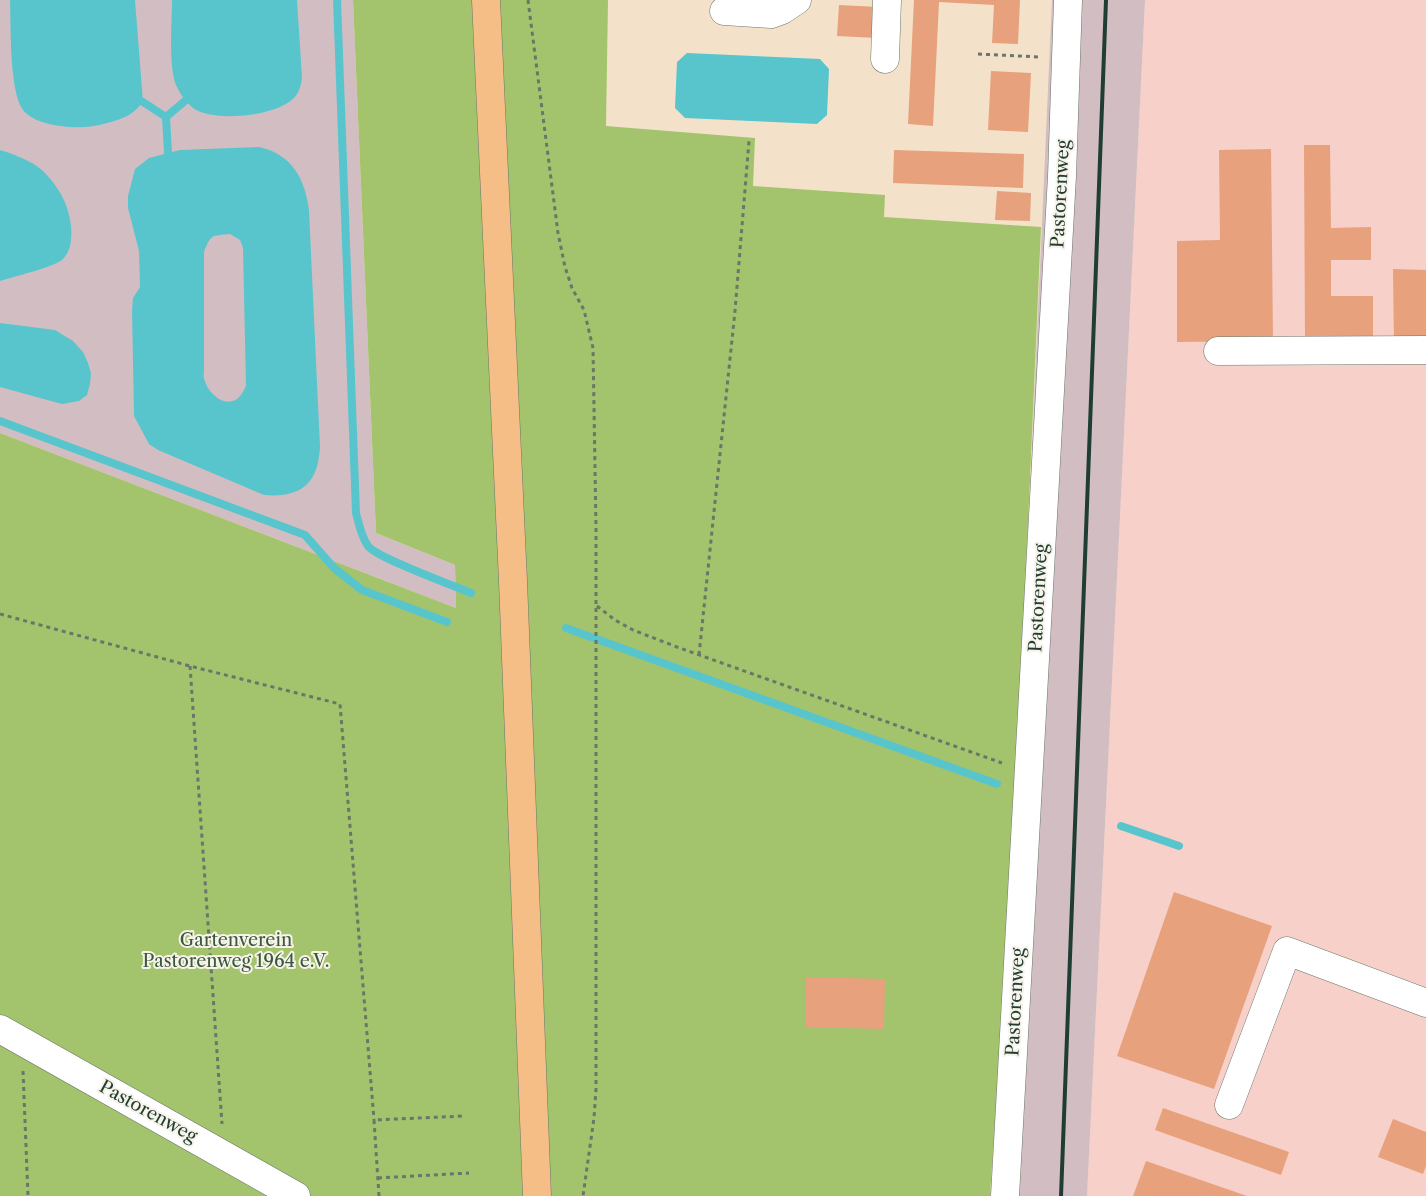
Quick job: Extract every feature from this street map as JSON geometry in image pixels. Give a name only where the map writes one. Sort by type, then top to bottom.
[{"type":"main road","points":[[486,0],[513,581],[537,1196]]},
{"type":"street","points":[[724,11],[771,14],[782,10],[797,0]]},
{"type":"street","points":[[885,59],[887,0]]},
{"type":"street","name":"Pastorenweg","points":[[1005,1196],[1062,176],[1068,0]]},
{"type":"street","points":[[1218,351],[1426,350]]},
{"type":"street","points":[[1229,1106],[1287,951],[1426,1003]]},
{"type":"street","name":"Pastorenweg","points":[[11,1035],[296,1196]]},
{"type":"path","points":[[528,0],[558,233],[565,266],[572,288],[584,310],[593,348],[597,654],[596,1089],[594,1118],[583,1196]]},
{"type":"path","points":[[978,54],[1066,58]]},
{"type":"path","points":[[699,655],[735,311],[749,141]]},
{"type":"path","points":[[596,606],[633,630],[1029,773]]},
{"type":"path","points":[[0,614],[190,666],[340,704],[379,1196]]},
{"type":"path","points":[[190,666],[224,1154]]},
{"type":"path","points":[[11,1035],[28,1196]]},
{"type":"path","points":[[374,1120],[464,1116]]},
{"type":"path","points":[[378,1178],[469,1173]]},
{"type":"shaded area","points":[[0,0],[353,0],[376,533],[455,565],[456,608],[0,433]]},
{"type":"shaded area","points":[[1052,0],[1145,0],[1087,1196],[990,1196],[1014,846]]},
{"type":"shaded area","points":[[1145,0],[1426,0],[1426,1196],[1087,1196]]},
{"type":"green space","name":"Gartenverein Pastorenweg 1964 e.V.","points":[[353,0],[608,0],[606,126],[755,138],[753,186],[885,195],[884,217],[1041,227],[1014,846],[990,1196],[0,1196],[0,433],[456,608],[455,565],[376,533]]},
{"type":"water","points":[[10,0],[135,0],[143,102],[135,111],[125,117],[105,124],[88,127],[51,125],[28,115],[18,101],[15,89]]},
{"type":"water","points":[[172,0],[297,0],[302,77],[298,93],[286,104],[260,113],[230,116],[215,115],[203,113],[193,108],[180,93],[172,69]]},
{"type":"water","points":[[687,53],[820,59],[829,69],[827,115],[817,124],[685,118],[675,108],[677,62]]},
{"type":"water","points":[[259,147],[270,150],[288,162],[300,178],[304,188],[309,210],[320,447],[316,471],[311,479],[305,486],[288,494],[264,495],[158,450],[149,444],[134,416],[132,311],[133,298],[140,287],[139,251],[128,208],[128,196],[135,169],[149,158],[180,150]],"holes":[[[230,234],[240,240],[243,248],[246,386],[237,399],[226,401],[221,400],[212,393],[204,376],[204,252],[212,237]]]},
{"type":"water","points":[[0,150],[32,163],[51,179],[66,206],[71,226],[71,236],[67,253],[62,260],[42,269],[0,281]]},
{"type":"water","points":[[0,323],[55,330],[73,341],[83,352],[91,373],[87,395],[79,401],[62,404],[0,387]]},
{"type":"building","points":[[914,0],[1020,0],[1018,44],[992,43],[994,5],[939,2],[933,126],[908,124]]},
{"type":"building","points":[[839,5],[878,7],[877,38],[837,36]]},
{"type":"building","points":[[991,71],[1031,73],[1028,132],[988,130]]},
{"type":"building","points":[[1304,145],[1330,145],[1331,228],[1371,227],[1371,260],[1331,260],[1331,296],[1373,296],[1373,340],[1305,341]]},
{"type":"building","points":[[1271,149],[1273,341],[1177,342],[1177,241],[1220,240],[1219,150]]},
{"type":"building","points":[[894,150],[1024,154],[1023,188],[893,183]]},
{"type":"building","points":[[997,191],[1031,193],[1030,221],[995,220]]},
{"type":"building","points":[[1393,269],[1426,270],[1426,346],[1394,346]]},
{"type":"building","points":[[1174,892],[1272,926],[1214,1089],[1117,1056]]},
{"type":"building","points":[[806,977],[885,979],[884,1029],[805,1027]]},
{"type":"building","points":[[1163,1108],[1289,1152],[1281,1175],[1155,1130]]},
{"type":"building","points":[[1393,1119],[1426,1132],[1426,1166],[1423,1174],[1378,1157]]},
{"type":"building","points":[[1146,1161],[1247,1196],[1133,1196]]},
{"type":"waterway","points":[[337,0],[356,513],[360,530],[368,546],[374,551],[432,578],[471,593]]},
{"type":"waterway","points":[[166,117],[186,100]]},
{"type":"waterway","points":[[143,102],[166,117]]},
{"type":"waterway","points":[[166,117],[168,153]]},
{"type":"waterway","points":[[0,421],[305,535],[334,568],[362,590],[447,622]]},
{"type":"waterway","points":[[566,628],[997,784]]},
{"type":"waterway","points":[[1121,826],[1179,846]]},
{"type":"railway","points":[[1061,1196],[1106,0]]}]
